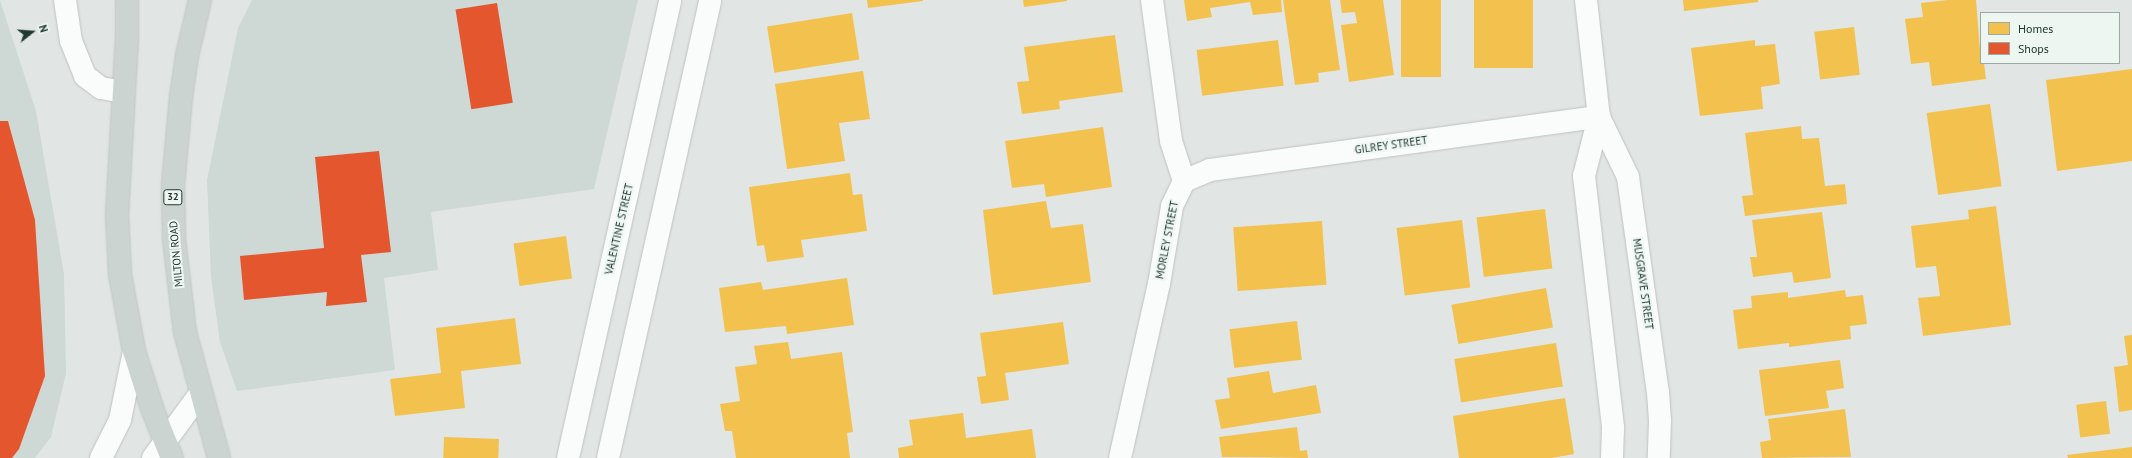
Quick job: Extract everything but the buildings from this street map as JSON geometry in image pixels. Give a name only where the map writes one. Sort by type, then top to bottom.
[{"type":"main road","points":[[127,0],[118,244],[124,305],[134,351],[153,411],[164,453]]},
{"type":"main road","name":"MILTON ROAD","points":[[200,0],[186,63],[173,185],[174,239],[185,332],[200,394],[219,458]]},
{"type":"street","points":[[65,0],[71,41],[85,76],[101,88],[124,92]]},
{"type":"street","name":"VALENTINE STREET","points":[[568,458],[670,0]]},
{"type":"street","points":[[608,458],[710,0]]},
{"type":"street","points":[[1152,0],[1170,141],[1184,181]]},
{"type":"street","name":"MUSGRAVE STREET","points":[[1586,0],[1599,117],[1628,177],[1658,392],[1660,421],[1659,458]]},
{"type":"street","name":"GILREY STREET","points":[[1184,181],[1210,170],[1599,117]]},
{"type":"street","name":"MUSGRAVE STREET","points":[[1599,117],[1584,176],[1613,428],[1612,458]]},
{"type":"street","name":"MORLEY STREET","points":[[1120,458],[1159,284],[1172,206],[1184,181]]},
{"type":"street","points":[[101,458],[120,420],[134,351]]},
{"type":"street","points":[[164,453],[200,394]]},
{"type":"shaded area","points":[[0,0],[36,111],[64,274],[66,373],[51,437],[35,458],[0,458]]},
{"type":"shaded area","points":[[252,0],[638,0],[594,189],[431,212],[438,270],[384,278],[395,370],[237,391],[220,342],[211,277],[207,180],[238,28]]}]
